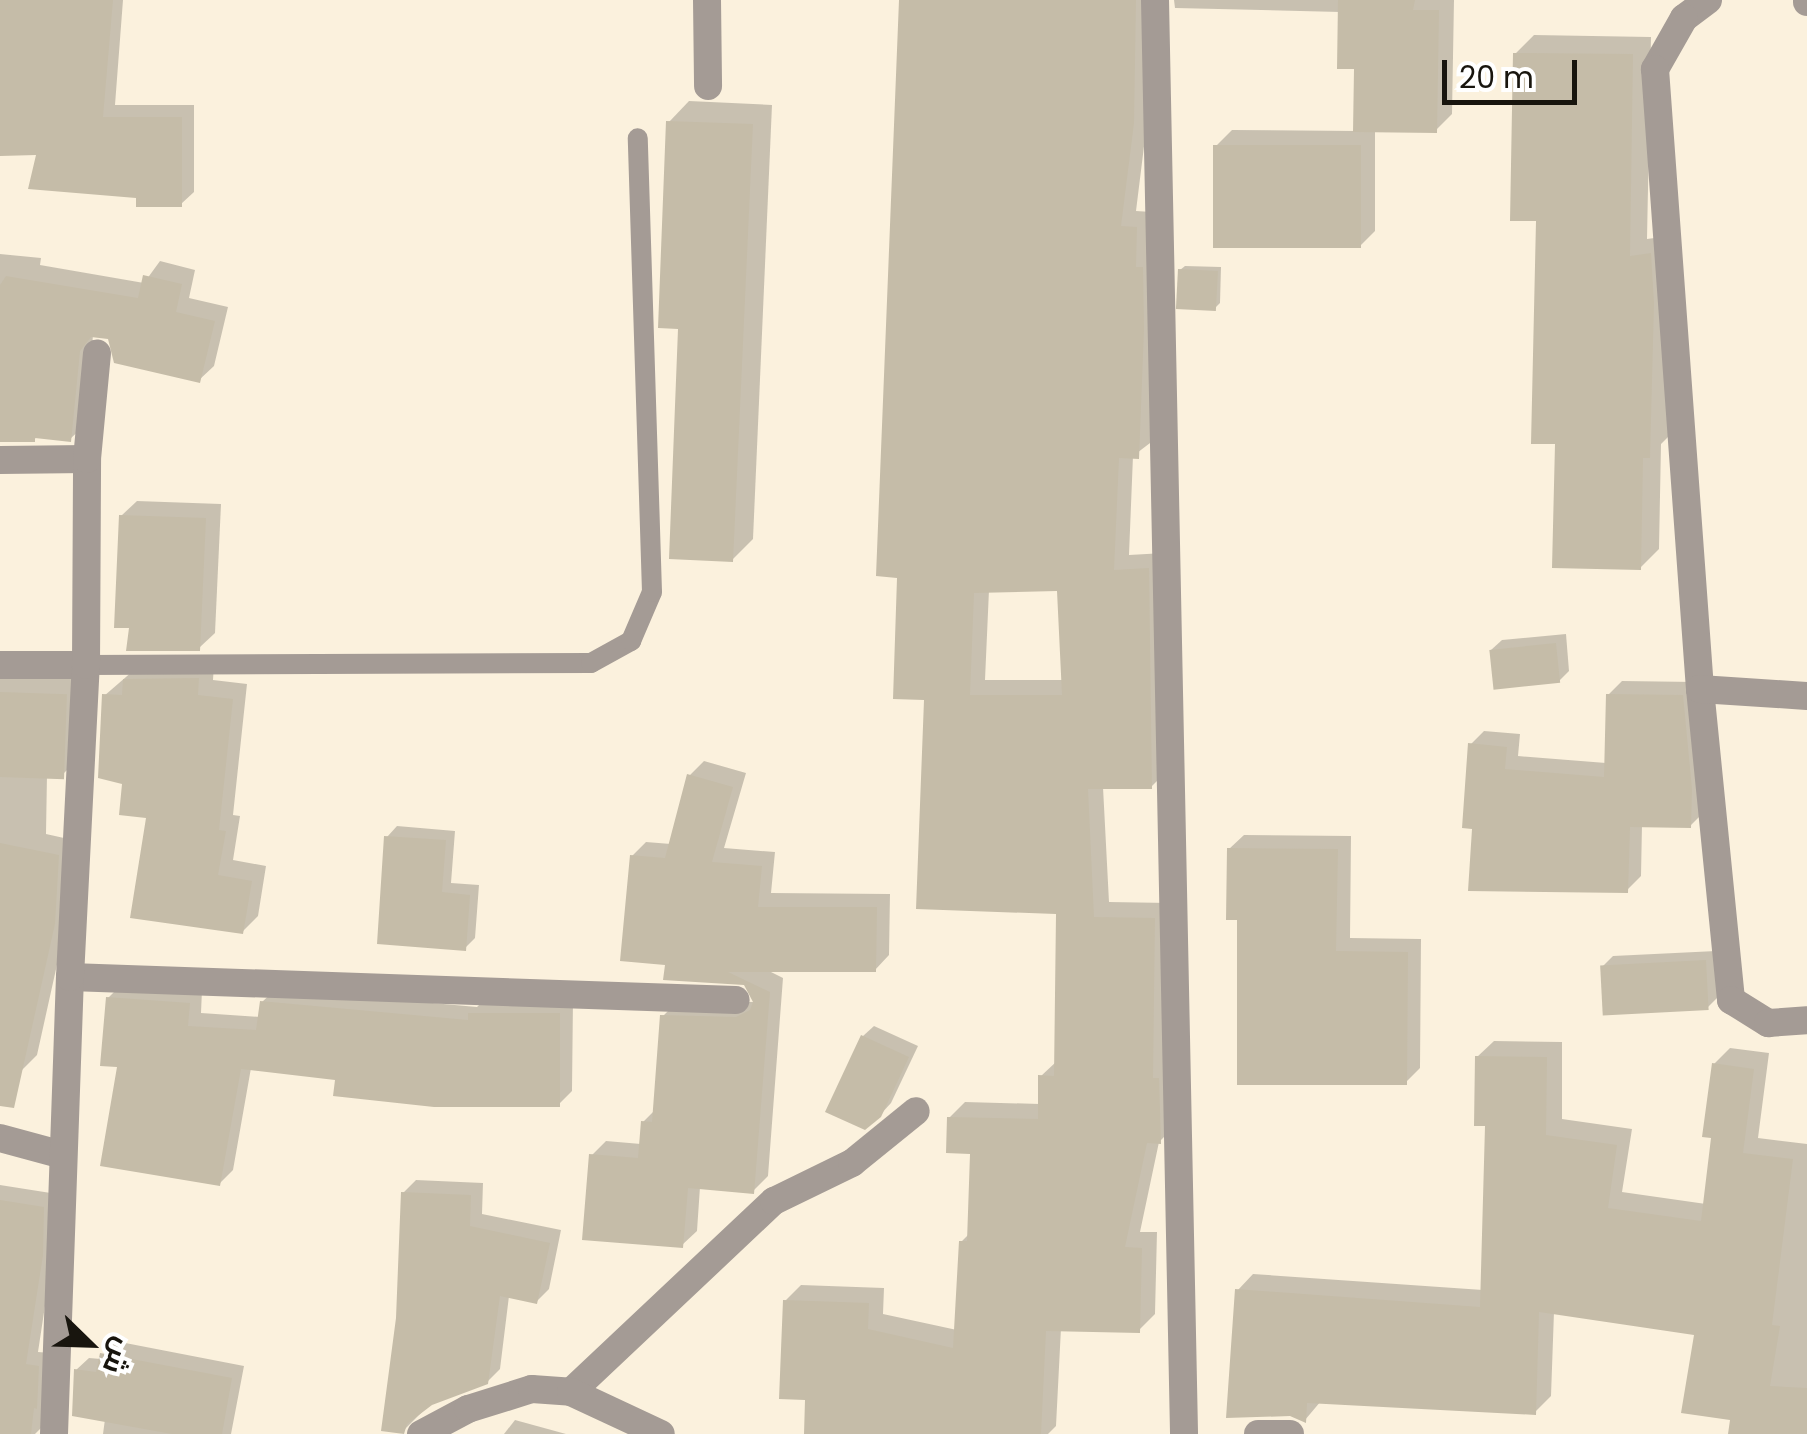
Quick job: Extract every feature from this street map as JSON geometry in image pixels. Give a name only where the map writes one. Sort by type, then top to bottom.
[{"type":"street","points":[[707,0],[708,86]]},
{"type":"street","points":[[1154,0],[1184,1434]]},
{"type":"street","points":[[1708,0],[1684,18],[1655,69],[1700,688],[1731,1000],[1768,1023],[1807,1020]]},
{"type":"street","points":[[54,1434],[70,977],[86,666],[87,459],[98,352]]},
{"type":"street","points":[[0,460],[87,459]]},
{"type":"street","points":[[0,664],[86,666]]},
{"type":"street","points":[[1700,688],[1807,696]]},
{"type":"street","points":[[70,977],[736,1000]]},
{"type":"street","points":[[571,1392],[774,1200],[852,1163],[916,1111]]},
{"type":"street","points":[[0,1138],[63,1155]]},
{"type":"street","points":[[421,1434],[468,1409],[532,1388],[571,1392],[661,1434]]},
{"type":"street","points":[[1258,1434],[1290,1434]]},
{"type":"lane","points":[[86,666],[590,664],[631,641],[652,592],[638,138]]},
{"type":"building","points":[[0,0],[113,0],[103,117],[182,117],[182,207],[136,207],[136,198],[28,189],[36,155],[0,156]]},
{"type":"building","points":[[899,0],[1136,0],[1134,123],[1121,226],[1137,227],[1136,267],[1143,267],[1139,459],[1119,458],[1114,570],[1149,568],[1152,789],[1088,789],[1094,917],[1155,918],[1153,1078],[1159,1078],[1161,1144],[1147,1143],[1125,1247],[1142,1248],[1140,1333],[1046,1331],[1041,1434],[804,1434],[805,1400],[779,1399],[783,1300],[869,1303],[868,1329],[953,1348],[959,1241],[967,1241],[970,1154],[946,1153],[947,1117],[1038,1119],[1038,1075],[1054,1076],[1056,914],[916,909],[924,700],[893,699],[897,578],[876,576]],"holes":[[[1057,591],[1062,695],[970,695],[974,593]]]},
{"type":"building","points":[[1338,0],[1415,0],[1413,10],[1439,10],[1437,133],[1353,132],[1354,69],[1337,69]]},
{"type":"building","points":[[1513,53],[1633,54],[1630,256],[1651,253],[1654,303],[1650,458],[1643,458],[1641,570],[1552,568],[1555,444],[1531,444],[1536,221],[1510,221]]},
{"type":"building","points":[[666,121],[753,124],[733,562],[669,559],[678,329],[658,328]]},
{"type":"building","points":[[1213,145],[1361,145],[1361,248],[1213,248]]},
{"type":"building","points":[[1178,269],[1218,271],[1216,311],[1176,309]]},
{"type":"building","points":[[143,275],[182,284],[176,312],[215,321],[200,383],[114,363],[108,339],[91,337],[80,351],[71,442],[35,438],[35,442],[0,442],[0,285],[6,276],[138,298]]},
{"type":"building","points":[[119,515],[206,518],[200,651],[126,651],[129,628],[114,628]]},
{"type":"building","points":[[1556,643],[1560,683],[1494,690],[1489,650]]},
{"type":"building","points":[[199,678],[198,695],[233,699],[219,830],[226,831],[218,875],[252,881],[243,934],[130,918],[146,818],[119,815],[122,784],[98,778],[102,694],[122,695],[123,679]]},
{"type":"building","points":[[0,692],[67,694],[64,779],[0,777]]},
{"type":"building","points":[[1606,694],[1683,695],[1692,789],[1691,828],[1630,827],[1628,893],[1468,891],[1472,829],[1462,828],[1468,743],[1507,747],[1505,769],[1604,777]]},
{"type":"building","points":[[687,774],[733,787],[712,862],[762,866],[758,907],[877,907],[876,972],[728,972],[770,992],[754,1194],[688,1188],[683,1248],[582,1240],[589,1154],[638,1158],[641,1121],[652,1122],[660,1015],[736,1017],[750,1010],[753,1002],[744,985],[663,980],[665,965],[620,961],[630,855],[665,858]]},
{"type":"building","points":[[384,836],[446,840],[442,892],[470,895],[466,951],[377,944]]},
{"type":"building","points":[[0,843],[59,855],[55,924],[14,1108],[0,1106]]},
{"type":"building","points":[[1227,848],[1338,849],[1336,951],[1408,952],[1407,1085],[1237,1085],[1237,920],[1226,920]]},
{"type":"building","points":[[1706,960],[1709,1010],[1603,1015],[1600,966]]},
{"type":"building","points":[[106,997],[190,1003],[188,1026],[256,1030],[260,1001],[468,1020],[468,1013],[560,1013],[560,1107],[434,1107],[333,1096],[335,1080],[241,1069],[220,1186],[100,1166],[117,1067],[100,1066]]},
{"type":"building","points":[[861,1035],[909,1057],[881,1117],[865,1130],[825,1112]]},
{"type":"building","points":[[1475,1056],[1547,1057],[1546,1135],[1617,1145],[1608,1208],[1701,1221],[1711,1138],[1702,1137],[1712,1063],[1754,1069],[1743,1153],[1793,1159],[1772,1325],[1780,1326],[1770,1386],[1807,1388],[1807,1434],[1728,1434],[1730,1420],[1681,1413],[1694,1335],[1539,1312],[1536,1415],[1307,1403],[1306,1423],[1290,1416],[1226,1418],[1235,1289],[1480,1307],[1485,1126],[1474,1126]]},
{"type":"building","points":[[401,1192],[471,1195],[470,1226],[550,1243],[537,1304],[500,1296],[488,1384],[432,1405],[407,1424],[404,1434],[381,1431],[396,1318]]},
{"type":"building","points":[[0,1200],[44,1207],[43,1255],[26,1364],[39,1366],[37,1409],[34,1408],[31,1434],[0,1434]]},
{"type":"building","points":[[100,1353],[232,1378],[222,1434],[172,1434],[72,1416],[74,1369],[96,1372]]}]
